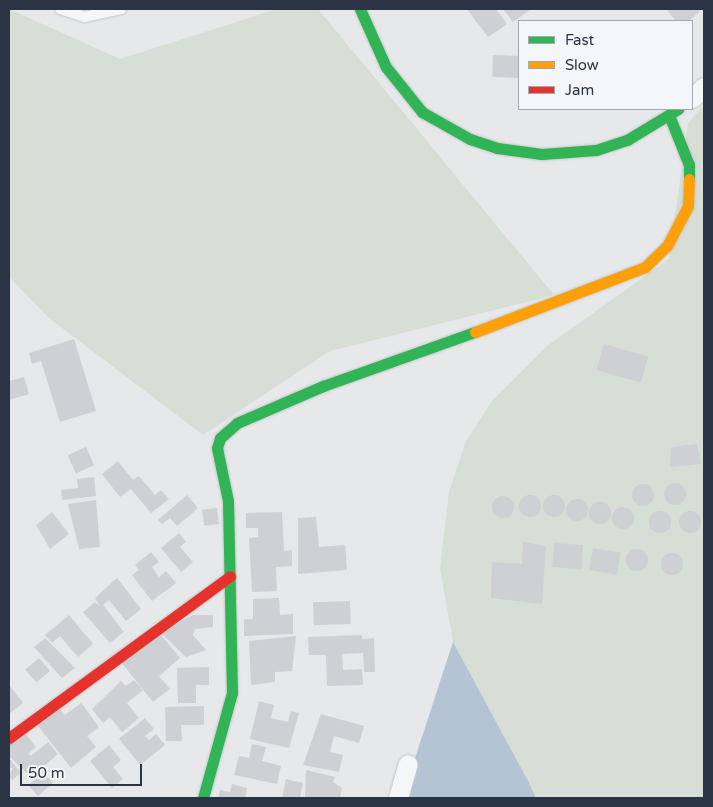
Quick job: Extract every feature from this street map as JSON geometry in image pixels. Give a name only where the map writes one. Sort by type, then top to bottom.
[{"type":"street","points":[[203,798],[229,717],[230,576],[227,480],[217,448],[228,430],[323,386],[610,283],[645,267],[667,246],[688,206],[689,165],[673,112],[627,140],[596,150],[542,154],[497,148],[436,122],[402,91],[386,68],[360,9]]},
{"type":"street","points":[[693,97],[704,87]]},
{"type":"street","points":[[9,738],[230,576]]},
{"type":"street","points":[[398,798],[408,764]]},
{"type":"lane","points":[[60,9],[84,17],[121,9]]},
{"type":"shaded area","points":[[9,9],[120,59],[277,9],[318,9],[554,295],[330,351],[203,435],[49,318],[9,277]]},
{"type":"shaded area","points":[[704,105],[704,798],[536,798],[453,642],[440,568],[449,492],[466,441],[492,401],[547,346],[669,259],[688,123]]},
{"type":"water","points":[[453,642],[528,781],[536,798],[402,798]]},
{"type":"building","points":[[467,9],[496,9],[507,24],[488,37]]},
{"type":"building","points":[[503,9],[531,9],[513,22]]},
{"type":"building","points":[[666,9],[702,9],[690,20],[675,20]]},
{"type":"building","points":[[493,55],[518,56],[518,78],[492,77]]},
{"type":"building","points":[[74,339],[96,411],[60,422],[41,361],[32,364],[29,353]]},
{"type":"building","points":[[604,344],[648,357],[641,383],[597,370]]},
{"type":"building","points":[[24,377],[29,394],[9,400],[9,381]]},
{"type":"building","points":[[697,444],[701,464],[670,467],[671,447]]},
{"type":"building","points":[[86,447],[94,465],[76,473],[68,455]]},
{"type":"building","points":[[118,461],[133,480],[139,476],[155,495],[161,490],[169,499],[151,513],[131,489],[120,497],[102,474]]},
{"type":"building","points":[[94,477],[96,496],[62,500],[61,490],[78,488],[77,479]]},
{"type":"building","points":[[675,483],[683,486],[686,494],[683,502],[675,505],[667,502],[664,494],[667,486]]},
{"type":"building","points":[[643,484],[651,487],[654,495],[651,503],[643,506],[635,503],[632,495],[635,487]]},
{"type":"building","points":[[187,495],[198,508],[177,526],[170,518],[162,524],[158,520]]},
{"type":"building","points":[[530,495],[538,498],[541,506],[538,514],[530,517],[522,514],[519,506],[522,498]]},
{"type":"building","points":[[554,495],[562,498],[565,506],[562,514],[554,517],[546,514],[543,506],[546,498]]},
{"type":"building","points":[[503,496],[511,499],[514,507],[511,515],[503,518],[495,515],[492,507],[495,499]]},
{"type":"building","points":[[577,499],[585,502],[588,510],[585,518],[577,521],[569,518],[566,510],[569,502]]},
{"type":"building","points":[[96,500],[100,547],[79,549],[68,504]]},
{"type":"building","points":[[600,502],[608,505],[611,513],[608,521],[600,524],[592,521],[589,513],[592,505]]},
{"type":"building","points":[[623,507],[631,510],[634,518],[631,526],[623,529],[615,526],[612,518],[615,510]]},
{"type":"building","points":[[217,508],[219,524],[204,526],[202,510]]},
{"type":"building","points":[[660,511],[668,514],[671,522],[668,530],[660,533],[652,530],[649,522],[652,514]]},
{"type":"building","points":[[690,511],[698,514],[701,522],[698,530],[690,533],[682,530],[679,522],[682,514]]},
{"type":"building","points":[[52,512],[69,534],[50,549],[36,525]]},
{"type":"building","points":[[282,512],[284,551],[292,550],[292,566],[276,567],[277,591],[252,592],[249,538],[258,537],[258,528],[246,528],[246,513]]},
{"type":"building","points":[[316,517],[319,547],[345,545],[347,570],[298,574],[298,518]]},
{"type":"building","points":[[179,533],[186,542],[180,547],[193,562],[181,572],[161,548]]},
{"type":"building","points":[[523,542],[546,546],[542,604],[491,598],[492,562],[522,564]]},
{"type":"building","points":[[554,543],[583,545],[581,569],[552,567]]},
{"type":"building","points":[[593,548],[621,553],[617,575],[589,570]]},
{"type":"building","points":[[637,549],[645,552],[648,560],[645,568],[637,571],[629,568],[626,560],[629,552]]},
{"type":"building","points":[[151,552],[159,562],[152,567],[159,577],[166,571],[176,583],[152,601],[132,575],[139,570],[135,565]]},
{"type":"building","points":[[672,553],[680,556],[683,564],[680,572],[672,575],[664,572],[661,564],[664,556]]},
{"type":"building","points":[[117,578],[141,609],[126,621],[109,600],[103,605],[124,632],[110,643],[83,612],[95,602],[101,607],[95,598]]},
{"type":"building","points":[[279,598],[280,615],[293,614],[293,634],[244,636],[244,619],[253,619],[253,599]]},
{"type":"building","points":[[350,601],[351,624],[314,625],[313,602]]},
{"type":"building","points":[[69,615],[93,644],[78,657],[60,636],[52,643],[45,635]]},
{"type":"building","points":[[193,615],[213,615],[213,627],[195,629],[193,635],[206,650],[186,657],[161,633]]},
{"type":"building","points":[[161,635],[180,658],[159,676],[170,689],[153,702],[121,662]]},
{"type":"building","points":[[362,635],[362,639],[374,638],[375,672],[364,672],[363,653],[342,654],[343,670],[362,669],[363,685],[327,686],[326,655],[309,655],[308,637]]},
{"type":"building","points":[[296,636],[292,671],[275,672],[275,682],[251,685],[249,641]]},
{"type":"building","points":[[45,638],[75,668],[62,678],[34,647]]},
{"type":"building","points":[[39,658],[50,671],[36,683],[25,670]]},
{"type":"building","points":[[209,667],[209,685],[196,685],[196,703],[178,703],[177,668]]},
{"type":"building","points":[[134,680],[143,690],[127,703],[139,718],[122,732],[110,717],[103,723],[92,709],[121,681],[126,686]]},
{"type":"building","points":[[9,685],[23,703],[9,714]]},
{"type":"building","points":[[259,701],[274,705],[271,718],[288,722],[291,711],[299,713],[289,748],[250,739]]},
{"type":"building","points":[[81,703],[99,727],[87,736],[96,747],[71,768],[35,722],[57,705],[65,715]]},
{"type":"building","points":[[204,706],[204,725],[181,725],[182,741],[166,741],[165,707]]},
{"type":"building","points":[[321,714],[364,726],[359,743],[334,736],[330,752],[343,755],[339,772],[303,765]]},
{"type":"building","points":[[145,718],[154,729],[145,736],[149,740],[156,734],[165,745],[140,765],[119,739]]},
{"type":"building","points":[[24,732],[36,747],[28,754],[31,756],[48,742],[58,754],[41,769],[53,783],[38,796],[28,785],[34,780],[9,756],[9,745]]},
{"type":"building","points":[[252,744],[266,747],[262,761],[281,766],[277,784],[234,775],[239,756],[249,758]]},
{"type":"building","points":[[109,745],[121,760],[113,767],[123,779],[112,788],[90,761]]},
{"type":"building","points":[[9,758],[21,773],[12,780],[9,776],[13,768],[9,768]]},
{"type":"building","points":[[306,770],[335,777],[333,782],[342,788],[340,798],[305,798]]},
{"type":"building","points":[[286,779],[303,783],[300,798],[282,798]]},
{"type":"building","points":[[232,784],[247,788],[245,798],[218,798],[220,790],[230,792]]},
{"type":"traffic: fast","points":[[360,9],[386,67],[422,112],[470,139],[497,148],[542,154],[596,150],[627,140],[676,110]]},
{"type":"traffic: fast","points":[[669,115],[689,165],[689,179]]},
{"type":"traffic: fast","points":[[203,798],[232,693],[228,501],[217,448],[220,438],[237,423],[323,386],[475,332]]},
{"type":"traffic: slow","points":[[475,332],[645,267],[667,246],[688,206],[689,179]]},
{"type":"traffic: jam","points":[[9,738],[230,576]]}]
